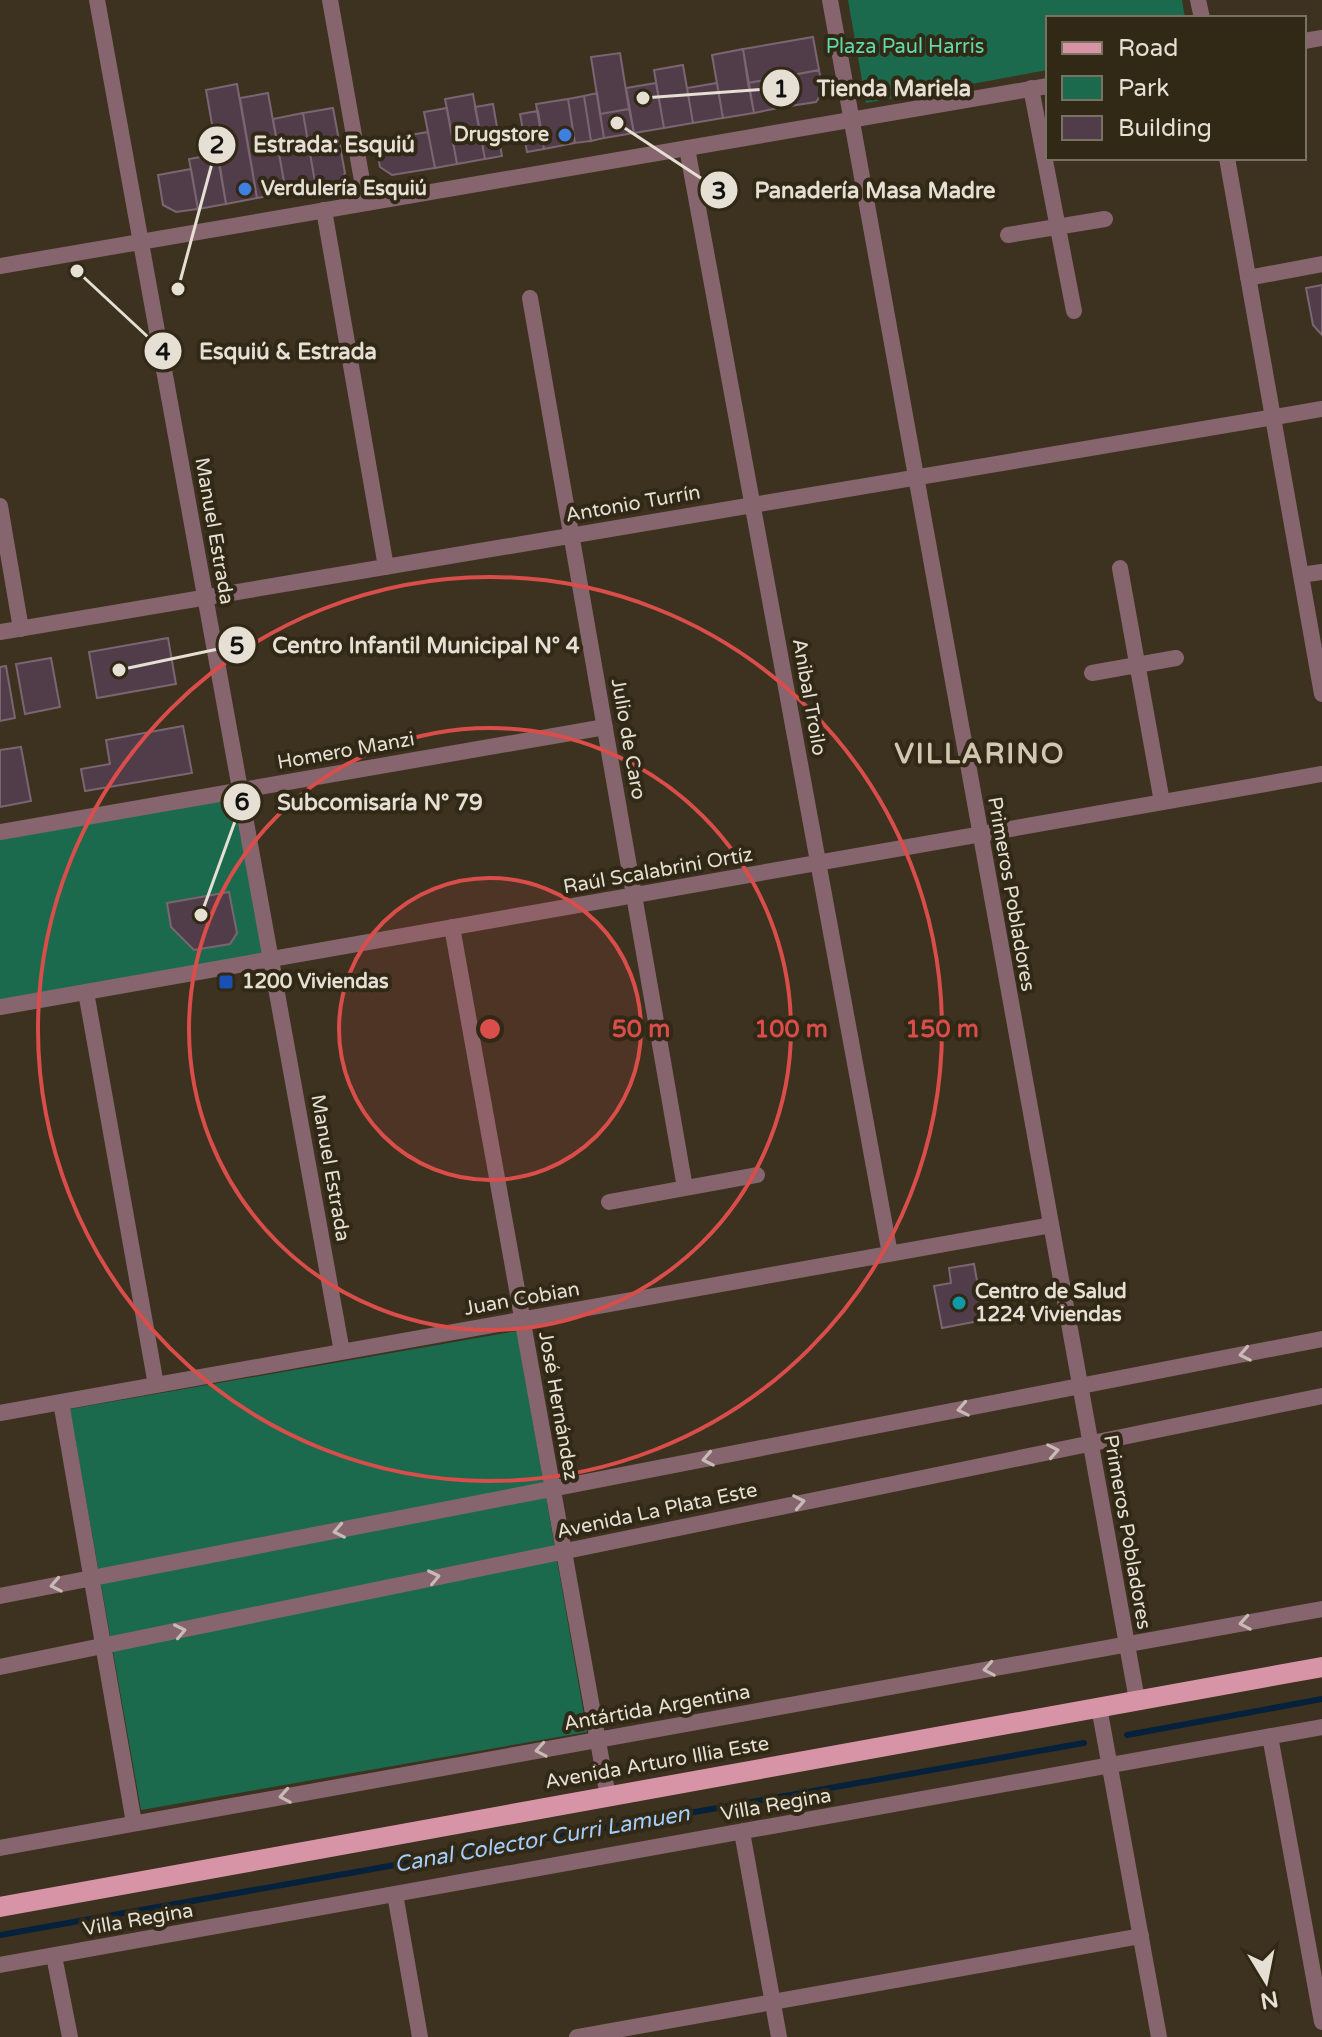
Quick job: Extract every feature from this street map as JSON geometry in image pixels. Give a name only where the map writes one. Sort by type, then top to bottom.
[{"type":"main road","name":"Avenida Arturo Illia Este","points":[[0,1907],[1322,1667]]},
{"type":"street","name":"Manuel Estrada","points":[[97,0],[342,1352]]},
{"type":"street","points":[[330,0],[366,203]]},
{"type":"street","name":"Primeros Pobladores","points":[[830,0],[1137,1700]]},
{"type":"street","points":[[0,266],[1040,87],[1046,137]]},
{"type":"street","name":"Anibal Troilo","points":[[687,148],[890,1254]]},
{"type":"street","points":[[1049,160],[1057,228],[1074,311]]},
{"type":"street","points":[[1227,160],[1322,694]]},
{"type":"street","points":[[324,210],[386,567]]},
{"type":"street","points":[[1008,235],[1105,219]]},
{"type":"street","points":[[1248,278],[1322,264]]},
{"type":"street","name":"Julio de Caro","points":[[530,298],[685,1188]]},
{"type":"street","name":"Antonio Turrín","points":[[0,632],[1322,409]]},
{"type":"street","points":[[0,506],[21,629]]},
{"type":"street","points":[[1120,568],[1162,802]]},
{"type":"street","points":[[1301,575],[1322,572]]},
{"type":"street","points":[[1092,673],[1176,658]]},
{"type":"street","name":"Homero Manzi","points":[[0,832],[605,727]]},
{"type":"street","name":"Raúl Scalabrini Ortíz","points":[[0,1007],[1322,774]]},
{"type":"street","name":"José Hernández","points":[[452,927],[608,1797]]},
{"type":"street","points":[[86,992],[156,1385]]},
{"type":"street","points":[[609,1202],[757,1175]]},
{"type":"street","name":"Juan Cobian","points":[[0,1413],[1051,1225]]},
{"type":"street","name":"Avenida La Plata Este","points":[[0,1596],[1322,1339]]},
{"type":"street","name":"Avenida La Plata Este","points":[[0,1667],[1322,1396]]},
{"type":"street","points":[[61,1402],[134,1823]]},
{"type":"street","name":"Antártida Argentina","points":[[0,1848],[1322,1609]]},
{"type":"street","points":[[1099,1707],[1159,2037]]},
{"type":"street","name":"Villa Regina","points":[[0,1965],[1322,1727]]},
{"type":"street","points":[[1270,1736],[1322,2022]]},
{"type":"street","points":[[742,1832],[779,2037]]},
{"type":"street","points":[[395,1894],[420,2037]]},
{"type":"street","points":[[577,2037],[1141,1936]]},
{"type":"street","points":[[54,1956],[70,2037]]},
{"type":"green space","name":"Plaza Paul Harris","points":[[848,0],[1182,0],[1185,16],[1046,16],[1046,70],[866,103]]},
{"type":"green space","points":[[241,790],[272,959],[0,1007],[0,832]]},
{"type":"green space","points":[[517,1331],[587,1732],[141,1810],[70,1409]]},
{"type":"building","points":[[813,37],[819,70],[748,83],[743,49]]},
{"type":"building","points":[[743,49],[754,113],[723,118],[712,55]]},
{"type":"building","points":[[620,53],[629,109],[600,114],[591,57]]},
{"type":"building","points":[[683,65],[693,123],[664,128],[654,70]]},
{"type":"building","points":[[819,70],[823,92],[816,102],[783,107],[778,78]]},
{"type":"building","points":[[778,78],[783,107],[754,113],[748,83]]},
{"type":"building","points":[[656,83],[664,128],[634,133],[626,88]]},
{"type":"building","points":[[717,83],[723,118],[693,123],[687,88]]},
{"type":"building","points":[[237,84],[257,198],[226,204],[206,90]]},
{"type":"building","points":[[268,93],[286,193],[257,198],[240,98]]},
{"type":"building","points":[[597,93],[604,138],[591,141],[584,96]]},
{"type":"building","points":[[473,94],[485,159],[457,164],[445,99]]},
{"type":"building","points":[[584,96],[591,141],[575,143],[568,99]]},
{"type":"building","points":[[568,99],[575,143],[544,149],[536,104]]},
{"type":"building","points":[[493,104],[502,156],[485,159],[475,107]]},
{"type":"building","points":[[333,108],[345,173],[339,184],[316,188],[303,113]]},
{"type":"building","points":[[447,108],[457,164],[435,168],[424,112]]},
{"type":"building","points":[[629,109],[634,133],[604,138],[600,114]]},
{"type":"building","points":[[538,111],[544,149],[527,152],[520,114]]},
{"type":"building","points":[[303,113],[316,188],[286,193],[273,119]]},
{"type":"building","points":[[428,132],[435,168],[392,175],[380,167],[375,141]]},
{"type":"building","points":[[218,154],[226,204],[198,209],[189,159]]},
{"type":"building","points":[[191,169],[198,209],[176,212],[163,205],[158,175]]},
{"type":"building","points":[[1322,285],[1322,335],[1313,325],[1306,288]]},
{"type":"building","points":[[168,638],[176,684],[97,698],[89,652]]},
{"type":"building","points":[[51,658],[60,707],[25,714],[16,664]]},
{"type":"building","points":[[6,666],[15,718],[0,721],[0,667]]},
{"type":"building","points":[[183,726],[192,773],[85,791],[81,769],[110,764],[106,740]]},
{"type":"building","points":[[21,747],[31,801],[0,807],[0,750]]},
{"type":"building","points":[[229,892],[237,933],[230,944],[194,950],[171,927],[167,903]]},
{"type":"building","name":"Centro de Salud 1224 Viviendas","points":[[974,1264],[984,1320],[942,1328],[934,1286],[951,1283],[949,1268]]},
{"type":"waterway","name":"Canal Colector Curri Lamuen","points":[[1127,1735],[1322,1699]]},
{"type":"waterway","name":"Canal Colector Curri Lamuen","points":[[0,1935],[1084,1743]]},
{"type":"place","name":"Tienda Mariela","points":[[643,98]]},
{"type":"place","name":"Panadería Masa Madre","points":[[617,123]]},
{"type":"place","name":"Drugstore","points":[[565,135]]},
{"type":"place","name":"Verdulería Esquiú","points":[[245,189]]},
{"type":"place","name":"Esquiú & Estrada","points":[[77,271]]},
{"type":"place","name":"Estrada: Esquiú","points":[[178,289]]},
{"type":"place","name":"Centro Infantil Municipal N° 4","points":[[119,670]]},
{"type":"place","name":"Subcomisaría N° 79","points":[[201,915]]},
{"type":"place","name":"1200 Viviendas","points":[[226,982]]},
{"type":"place","name":"Centro de Salud 1224 Viviendas","points":[[959,1303]]},
{"type":"district","name":"VILLARINO","points":[[980,754]]}]
